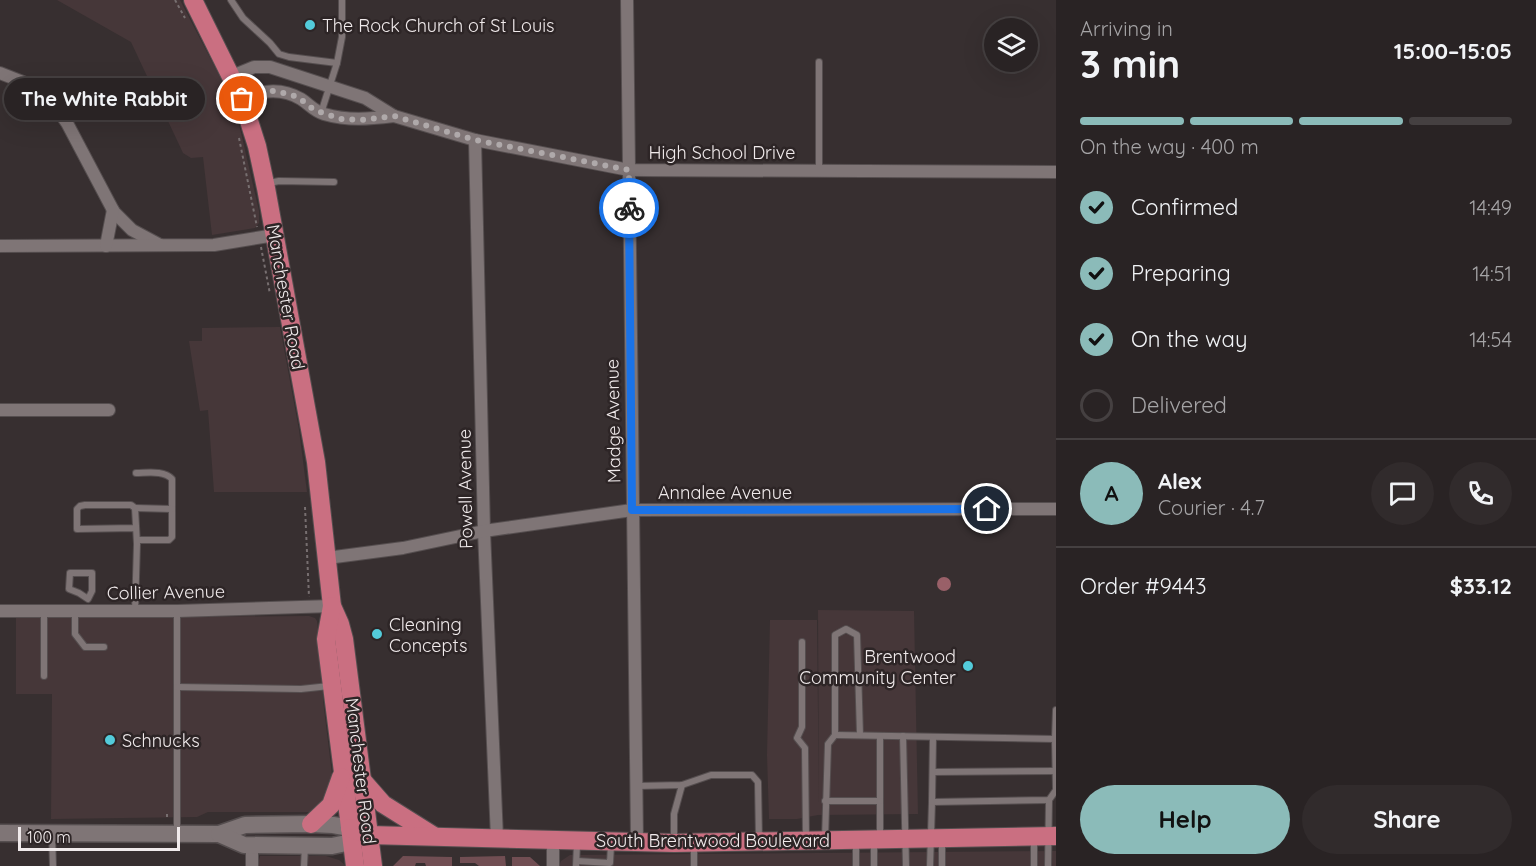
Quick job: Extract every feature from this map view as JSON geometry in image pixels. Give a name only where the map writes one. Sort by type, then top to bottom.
[{"type":"main road","name":"Manchester Road","points":[[193,0],[242,99],[255,140],[275,236],[316,462],[332,606],[326,639],[355,866]]},
{"type":"main road","name":"Manchester Road","points":[[332,606],[344,639],[373,866]]},
{"type":"main road","points":[[311,824],[331,805],[342,772]]},
{"type":"main road","points":[[362,779],[378,799],[391,810],[436,837]]},
{"type":"main road","name":"South Brentwood Boulevard","points":[[0,833],[219,834],[244,825],[311,824],[333,825],[350,835],[674,843],[1046,836]]},
{"type":"main road","name":"South Brentwood Boulevard","points":[[219,834],[244,845],[305,846],[332,846],[350,835]]},
{"type":"street","name":"Madge Avenue","points":[[627,0],[637,841]]},
{"type":"street","name":"High School Drive","points":[[232,76],[254,68],[270,67],[365,98],[394,116],[475,140],[629,170],[1056,172]]},
{"type":"street","points":[[0,73],[28,84],[56,107],[67,123],[113,210],[138,234],[164,246]]},
{"type":"street","name":"High School Drive","points":[[242,99],[261,91],[276,91],[298,97],[314,110],[341,119],[362,120],[394,116]]},
{"type":"street","name":"Powell Avenue","points":[[475,140],[483,531],[497,838]]},
{"type":"street","points":[[106,246],[113,210]]},
{"type":"street","points":[[0,246],[214,245],[275,236]]},
{"type":"street","points":[[0,410],[109,410]]},
{"type":"street","name":"Annalee Avenue","points":[[327,558],[404,549],[483,531],[632,510],[1056,509]]},
{"type":"street","name":"Collier Avenue","points":[[0,611],[75,611],[88,605],[135,611],[332,606]]},
{"type":"street","points":[[553,840],[553,866]]},
{"type":"street","points":[[252,845],[252,866]]},
{"type":"lane","points":[[231,0],[243,18],[279,54],[337,63]]},
{"type":"lane","points":[[321,113],[337,63],[342,37],[342,0]]},
{"type":"lane","points":[[819,62],[819,170]]},
{"type":"lane","points":[[265,184],[334,182]]},
{"type":"lane","points":[[136,473],[164,473],[172,479],[172,537],[169,540],[137,540]]},
{"type":"lane","points":[[135,528],[77,529],[77,509],[80,506],[133,506],[172,509]]},
{"type":"lane","points":[[133,506],[137,540],[135,611]]},
{"type":"lane","points":[[70,573],[92,573],[92,591],[88,605],[69,589],[70,573]]},
{"type":"lane","points":[[44,611],[44,676]]},
{"type":"lane","points":[[75,611],[75,634],[85,647],[104,647]]},
{"type":"lane","points":[[177,611],[177,833]]},
{"type":"lane","points":[[825,840],[828,744],[835,735],[835,635],[846,629],[857,635],[860,735]]},
{"type":"lane","points":[[802,642],[802,727],[797,738],[805,748],[806,840]]},
{"type":"lane","points":[[177,687],[301,689],[332,686]]},
{"type":"lane","points":[[1048,866],[1046,836],[1049,800],[1056,790],[1056,710]]},
{"type":"lane","points":[[835,735],[1055,739]]},
{"type":"lane","points":[[874,866],[880,801],[880,736]]},
{"type":"lane","points":[[903,736],[906,866]]},
{"type":"lane","points":[[933,738],[932,802],[942,866]]},
{"type":"lane","points":[[933,772],[1055,771]]},
{"type":"lane","points":[[636,786],[682,785],[711,774],[752,775],[758,782],[759,841]]},
{"type":"lane","points":[[674,843],[674,814],[682,785]]},
{"type":"lane","points":[[932,802],[1049,800]]},
{"type":"lane","points":[[825,801],[880,801]]},
{"type":"lane","points":[[52,834],[53,866]]},
{"type":"lane","points":[[1034,866],[1046,836]]},
{"type":"lane","points":[[930,866],[936,838]]},
{"type":"lane","points":[[577,840],[577,864],[610,863],[611,841]]},
{"type":"lane","points":[[856,840],[856,866]]},
{"type":"lane","points":[[694,842],[694,866]]},
{"type":"lane","points":[[304,866],[305,846]]},
{"type":"path","points":[[174,0],[188,24]]},
{"type":"path","points":[[238,135],[257,225]]},
{"type":"path","points":[[261,248],[271,298]]},
{"type":"path","points":[[305,500],[309,596]]},
{"type":"shaded area","points":[[57,0],[180,0],[221,79],[239,124],[259,211],[259,223],[255,228],[212,235],[203,157],[191,158],[183,153],[131,42]]},
{"type":"shaded area","points":[[280,327],[299,430],[307,492],[214,492],[208,410],[200,411],[189,341],[202,341],[202,328]]},
{"type":"shaded area","points":[[944,577],[949,579],[951,584],[949,589],[944,591],[939,589],[937,584],[939,579]]},
{"type":"shaded area","points":[[818,610],[914,611],[918,814],[818,815],[797,819],[769,819],[767,755],[770,620],[817,620],[819,807]]},
{"type":"shaded area","points":[[309,616],[317,621],[333,783],[332,790],[312,812],[208,812],[197,817],[51,819],[52,694],[16,694],[16,618]]},
{"type":"shaded area","points":[[1056,851],[1056,866],[559,866],[561,861],[570,855]]},
{"type":"shaded area","points":[[260,856],[326,856],[339,860],[346,866],[257,866]]},
{"type":"shaded area","points":[[403,856],[452,857],[452,866],[426,866],[425,863],[416,863],[415,866],[393,866]]},
{"type":"shaded area","points":[[505,856],[506,866],[460,863],[460,857]]},
{"type":"shaded area","points":[[512,857],[530,857],[540,866],[512,866]]},
{"type":"way so far","points":[[242,99],[261,91],[276,91],[298,97],[314,110],[341,119],[362,120],[394,116],[475,140],[629,170],[629,208]]},
{"type":"place","name":"The Rock Church of St Louis","points":[[310,25]]},
{"type":"place","name":"The White Rabbit","points":[[242,99]]},
{"type":"place","name":"Cleaning Concepts","points":[[377,634]]},
{"type":"place","name":"Brentwood Community Center","points":[[968,666]]},
{"type":"place","name":"Schnucks","points":[[110,740]]},
{"type":"route","points":[[629,208],[632,510],[987,509]]}]
